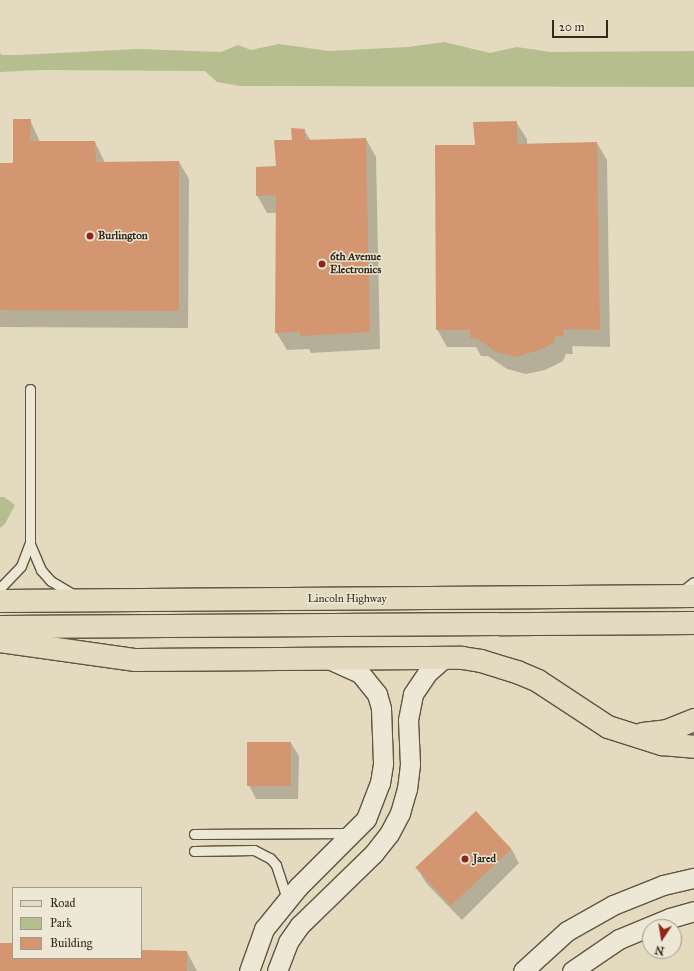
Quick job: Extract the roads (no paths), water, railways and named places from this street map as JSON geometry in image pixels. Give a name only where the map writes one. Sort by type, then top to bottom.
[{"type":"main road","name":"Lincoln Highway","points":[[0,601],[684,596]]},
{"type":"main road","points":[[0,627],[694,623]]},
{"type":"main road","points":[[0,641],[136,660],[442,658],[481,661],[517,672],[558,694],[595,721],[662,744],[694,748]]},
{"type":"main road","points":[[622,731],[652,734],[667,731],[694,720]]},
{"type":"street","points":[[277,971],[288,942],[300,925],[374,853],[389,834],[400,813],[407,789],[410,764],[408,720],[413,694],[428,672],[442,658]]},
{"type":"street","points":[[249,971],[264,929],[287,899],[355,832],[366,819],[380,783],[383,763],[381,708],[370,683],[360,673],[329,659]]},
{"type":"street","points":[[523,971],[567,931],[613,905],[662,885],[694,878]]},
{"type":"street","points":[[572,971],[619,939],[670,918],[694,911]]},
{"type":"lane","points":[[0,588],[22,566],[30,543],[30,389]]},
{"type":"lane","points":[[30,543],[41,570],[51,581],[86,600]]},
{"type":"lane","points":[[684,596],[694,582]]},
{"type":"lane","points":[[194,834],[355,832]]},
{"type":"lane","points":[[194,851],[254,850],[260,852],[270,858],[276,865],[287,899]]},
{"type":"place","name":"Burlington","points":[[90,236]]},
{"type":"place","name":"6th Avenue Electronics","points":[[322,264]]},
{"type":"place","name":"Jared","points":[[465,859]]}]
